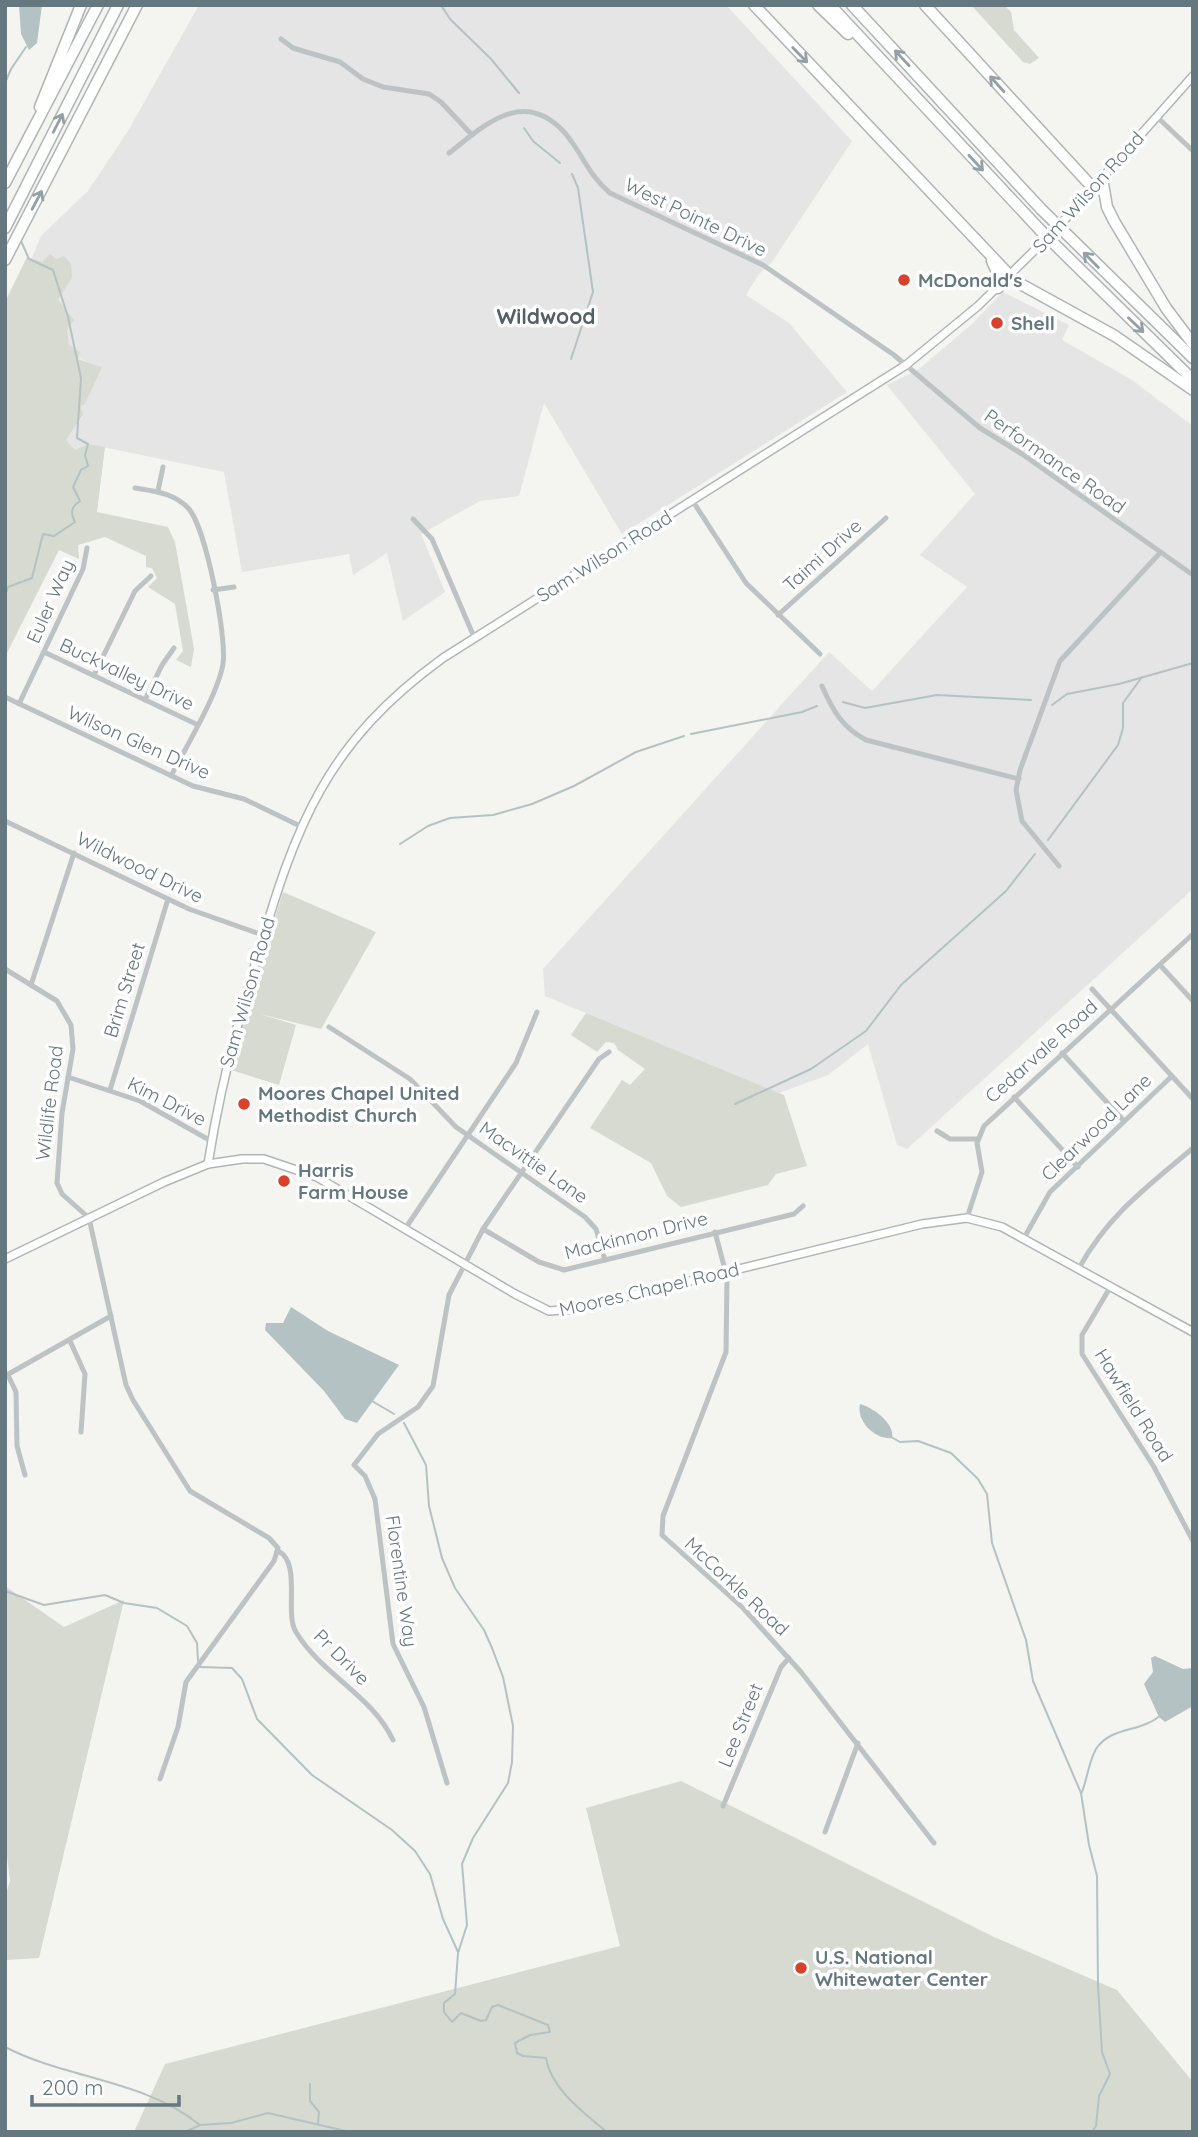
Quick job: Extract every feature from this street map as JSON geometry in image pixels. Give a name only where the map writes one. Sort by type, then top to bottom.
[{"type":"highway","points":[[32,131],[81,5]]},
{"type":"highway","points":[[5,183],[98,5]]},
{"type":"highway","points":[[5,228],[118,5]]},
{"type":"highway","points":[[5,260],[139,5]]},
{"type":"highway","points":[[754,5],[1011,276],[1028,290],[1138,351],[1193,390]]},
{"type":"highway","points":[[817,5],[946,130]]},
{"type":"highway","points":[[830,5],[1061,252],[1193,380]]},
{"type":"highway","points":[[925,5],[1107,207],[1166,308],[1193,344]]},
{"type":"highway","points":[[856,8],[1067,236],[1193,358]]},
{"type":"highway","points":[[1102,178],[1107,207]]},
{"type":"highway","points":[[984,249],[996,268],[998,288]]},
{"type":"street","points":[[281,39],[293,48],[340,62],[363,79],[383,88],[429,94],[441,102],[472,135]]},
{"type":"street","name":"Sam Wilson Road","points":[[208,1164],[224,1069],[263,935],[300,826],[333,768],[383,708],[417,677],[474,637],[906,365],[1011,276],[1193,76]]},
{"type":"street","name":"West Pointe Drive","points":[[449,153],[505,113],[522,111],[551,121],[565,134],[592,176],[610,193],[763,265],[906,365]]},
{"type":"street","points":[[1156,116],[1193,151]]},
{"type":"street","name":"Performance Road","points":[[906,365],[980,428],[1193,575]]},
{"type":"street","points":[[158,491],[163,467]]},
{"type":"street","points":[[135,488],[158,491],[181,502],[194,516],[205,542],[214,590],[223,662],[171,776]]},
{"type":"street","points":[[692,500],[740,575],[820,654]]},
{"type":"street","name":"Taimi Drive","points":[[778,615],[886,518]]},
{"type":"street","points":[[413,519],[432,538],[474,637]]},
{"type":"street","name":"Euler Way","points":[[19,704],[83,569],[87,548]]},
{"type":"street","points":[[1059,866],[1022,821],[1018,806],[1018,779],[1059,661],[1159,554]]},
{"type":"street","points":[[94,676],[135,592],[151,576]]},
{"type":"street","points":[[214,590],[233,587]]},
{"type":"street","points":[[145,700],[162,665],[174,648]]},
{"type":"street","name":"Buckvalley Drive","points":[[44,652],[196,724]]},
{"type":"street","points":[[822,686],[835,715],[852,732],[866,740],[1018,779]]},
{"type":"street","name":"Wilson Glen Drive","points":[[5,697],[193,786],[244,799],[300,826]]},
{"type":"street","name":"Wildwood Drive","points":[[5,821],[168,899],[211,918],[263,935]]},
{"type":"street","points":[[31,985],[74,853]]},
{"type":"street","name":"Brim Street","points":[[110,1090],[168,899]]},
{"type":"street","name":"Cedarvale Road","points":[[978,1139],[984,1126],[1014,1097],[1193,934]]},
{"type":"street","points":[[1160,965],[1193,1002]]},
{"type":"street","name":"Wildlife Road","points":[[5,969],[57,1001],[68,1017],[73,1041],[61,1125],[57,1183],[62,1194],[89,1218]]},
{"type":"street","points":[[1093,989],[1193,1099]]},
{"type":"street","points":[[405,1228],[516,1063],[537,1012]]},
{"type":"street","name":"Macvittie Lane","points":[[328,1027],[414,1083],[452,1124],[590,1221],[598,1235],[605,1260]]},
{"type":"street","points":[[464,1264],[483,1229],[599,1059],[609,1052]]},
{"type":"street","points":[[1062,1053],[1123,1120]]},
{"type":"street","name":"Clearwood Lane","points":[[1024,1238],[1050,1192],[1172,1076]]},
{"type":"street","name":"Kim Drive","points":[[68,1077],[140,1101],[211,1141]]},
{"type":"street","points":[[1014,1097],[1078,1167]]},
{"type":"street","points":[[937,1131],[950,1139],[978,1139],[982,1172],[967,1218]]},
{"type":"street","points":[[1079,1268],[1100,1233],[1114,1216],[1193,1148]]},
{"type":"street","name":"Moores Chapel Road","points":[[5,1259],[208,1164],[249,1158],[286,1164],[317,1177],[536,1306],[555,1311],[922,1224],[967,1218],[998,1225],[1024,1238],[1193,1332]]},
{"type":"street","name":"Mackinnon Drive","points":[[483,1229],[557,1269],[794,1214],[803,1206]]},
{"type":"street","points":[[89,1218],[132,1397],[190,1491],[269,1538],[278,1551],[274,1561],[186,1682],[178,1727],[160,1779]]},
{"type":"street","name":"McCorkle Road","points":[[715,1232],[726,1272],[727,1339],[723,1362],[663,1516],[661,1531],[668,1543],[722,1588],[789,1658],[934,1843]]},
{"type":"street","name":"Florentine Way","points":[[446,1783],[424,1707],[393,1644],[374,1499],[365,1476],[354,1465],[378,1434],[418,1407],[433,1386],[442,1350],[446,1308],[464,1264]]},
{"type":"street","name":"Hawfield Road","points":[[1111,1286],[1082,1335],[1082,1354],[1137,1439],[1193,1541]]},
{"type":"street","points":[[25,1475],[17,1446],[16,1392],[7,1376],[111,1316]]},
{"type":"street","points":[[70,1341],[84,1370],[81,1432]]},
{"type":"street","name":"Pr Drive","points":[[278,1551],[286,1559],[289,1572],[293,1629],[328,1670],[369,1707],[393,1740]]},
{"type":"street","name":"Lee Street","points":[[723,1806],[781,1667],[789,1658]]},
{"type":"street","points":[[825,1832],[858,1743]]},
{"type":"shaded area","points":[[19,5],[42,5],[37,43],[29,50],[21,34]]},
{"type":"shaded area","points":[[199,5],[726,5],[852,141],[772,262],[759,274],[746,295],[789,323],[847,392],[622,534],[544,403],[519,496],[480,501],[421,534],[445,592],[403,621],[387,553],[353,575],[349,554],[242,572],[224,472],[88,444],[75,450],[66,440],[83,416],[81,406],[102,367],[77,358],[69,345],[58,300],[72,278],[56,259],[42,262],[31,260],[41,236],[88,191],[128,131]]},
{"type":"shaded area","points":[[971,5],[1004,5],[1011,12],[1014,30],[1039,58],[1030,64],[1023,62]]},
{"type":"shaded area","points":[[50,254],[56,259],[64,256],[71,264],[72,278],[58,300],[74,320],[67,330],[69,345],[80,352],[78,359],[102,367],[85,404],[81,406],[83,415],[66,440],[75,450],[88,444],[105,447],[97,512],[168,527],[175,542],[194,649],[191,667],[176,660],[183,651],[175,604],[148,587],[157,578],[152,568],[146,567],[146,556],[105,537],[78,545],[79,559],[59,550],[5,657],[5,302],[27,257],[42,262]]},
{"type":"shaded area","points":[[1003,292],[1069,325],[1062,340],[1132,380],[1193,426],[1193,889],[907,1149],[897,1145],[868,1044],[828,1075],[779,1093],[545,996],[543,969],[829,652],[872,691],[967,587],[920,555],[975,494],[887,385],[919,369],[972,324]]},
{"type":"shaded area","points":[[283,892],[376,932],[321,1029],[260,1014],[296,1025],[279,1085],[231,1070],[246,1011]]},
{"type":"shaded area","points":[[586,1013],[784,1095],[807,1166],[776,1174],[768,1185],[681,1207],[667,1196],[651,1163],[590,1128],[622,1080],[630,1085],[645,1069],[618,1050],[614,1043],[606,1042],[597,1052],[571,1035]]},
{"type":"shaded area","points":[[291,1307],[328,1331],[399,1365],[357,1423],[345,1419],[324,1391],[265,1330],[266,1323],[283,1323]]},
{"type":"shaded area","points":[[860,1404],[870,1408],[886,1421],[892,1438],[879,1436],[868,1428],[861,1417]]},
{"type":"shaded area","points":[[5,1586],[64,1627],[124,1600],[39,1958],[5,1960],[5,1897],[10,1881],[5,1838]]},
{"type":"shaded area","points":[[1155,1656],[1183,1669],[1193,1668],[1193,1706],[1165,1722],[1159,1717],[1144,1684],[1153,1672],[1151,1658]]},
{"type":"shaded area","name":"U.S. National Whitewater Center","points":[[681,1781],[994,1937],[1117,1990],[1193,2082],[1193,2132],[134,2132],[165,2064],[620,1946],[586,1808]]},
{"type":"waterway","points":[[441,5],[450,19],[491,59],[519,93]]},
{"type":"waterway","points":[[5,83],[26,47]]},
{"type":"waterway","points":[[524,128],[533,141],[560,163]]},
{"type":"waterway","points":[[571,359],[593,292],[578,188],[572,174]]},
{"type":"waterway","points":[[5,596],[8,587],[32,578],[43,534],[54,536],[75,522],[72,510],[80,501],[73,487],[81,470],[88,466],[85,455],[88,444],[77,438],[81,378],[68,317],[53,270],[29,259],[21,241]]},
{"type":"waterway","points":[[1052,705],[1067,694],[1119,684],[1193,663]]},
{"type":"waterway","points":[[1048,840],[1118,745],[1123,728],[1123,703],[1142,677]]},
{"type":"waterway","points":[[843,702],[865,708],[937,695],[1031,700]]},
{"type":"waterway","points":[[691,734],[802,712],[817,706]]},
{"type":"waterway","points":[[400,844],[428,826],[450,818],[493,815],[532,804],[574,786],[636,752],[684,736]]},
{"type":"waterway","points":[[735,1104],[811,1069],[866,1031],[901,985],[1006,891],[1035,854]]},
{"type":"waterway","points":[[372,1401],[394,1414]]},
{"type":"waterway","points":[[404,1423],[426,1465],[429,1506],[442,1558],[455,1588],[484,1630],[492,1648],[503,1677],[513,1726],[512,1762],[508,1783],[473,1838],[462,1864],[467,1925],[458,1953],[455,1994],[444,2003],[444,2012],[452,2022],[461,2013],[481,2021],[486,2020],[492,2007],[498,2005],[548,2025],[550,2032],[530,2035],[515,2043],[517,2053],[546,2058],[561,2090],[607,2132]]},
{"type":"waterway","points":[[891,1437],[900,1442],[918,1441],[951,1453],[978,1479],[987,1494],[992,1543],[1026,1640],[1033,1681],[1081,1793],[1097,1876],[1098,1986],[1102,2052],[1110,2074],[1099,2096],[1096,2126],[1092,2132]]},
{"type":"waterway","points":[[5,1591],[44,1605],[105,1595],[124,1603],[157,1608],[187,1626],[197,1643],[198,1661]]},
{"type":"waterway","points":[[200,1667],[232,1668],[242,1679],[257,1719],[312,1775],[392,1830],[415,1851],[430,1874],[443,1919],[458,1952]]},
{"type":"waterway","points":[[1082,1792],[1094,1754],[1102,1742],[1160,1716]]},
{"type":"waterway","points":[[5,2047],[29,2058],[155,2098],[200,2125],[231,2123],[268,2113],[350,2132]]},
{"type":"waterway","points":[[310,2084],[310,2101],[319,2112],[318,2124]]},
{"type":"waterway","points":[[185,2132],[200,2125]]},
{"type":"place","name":"McDonald's","points":[[904,280]]},
{"type":"place","name":"Shell","points":[[997,323]]},
{"type":"place","name":"Moores Chapel United Methodist Church","points":[[244,1104]]},
{"type":"place","name":"Harris Farm House","points":[[284,1181]]},
{"type":"place","name":"U.S. National Whitewater Center","points":[[801,1968]]},
{"type":"district","name":"Wildwood","points":[[546,316]]}]
